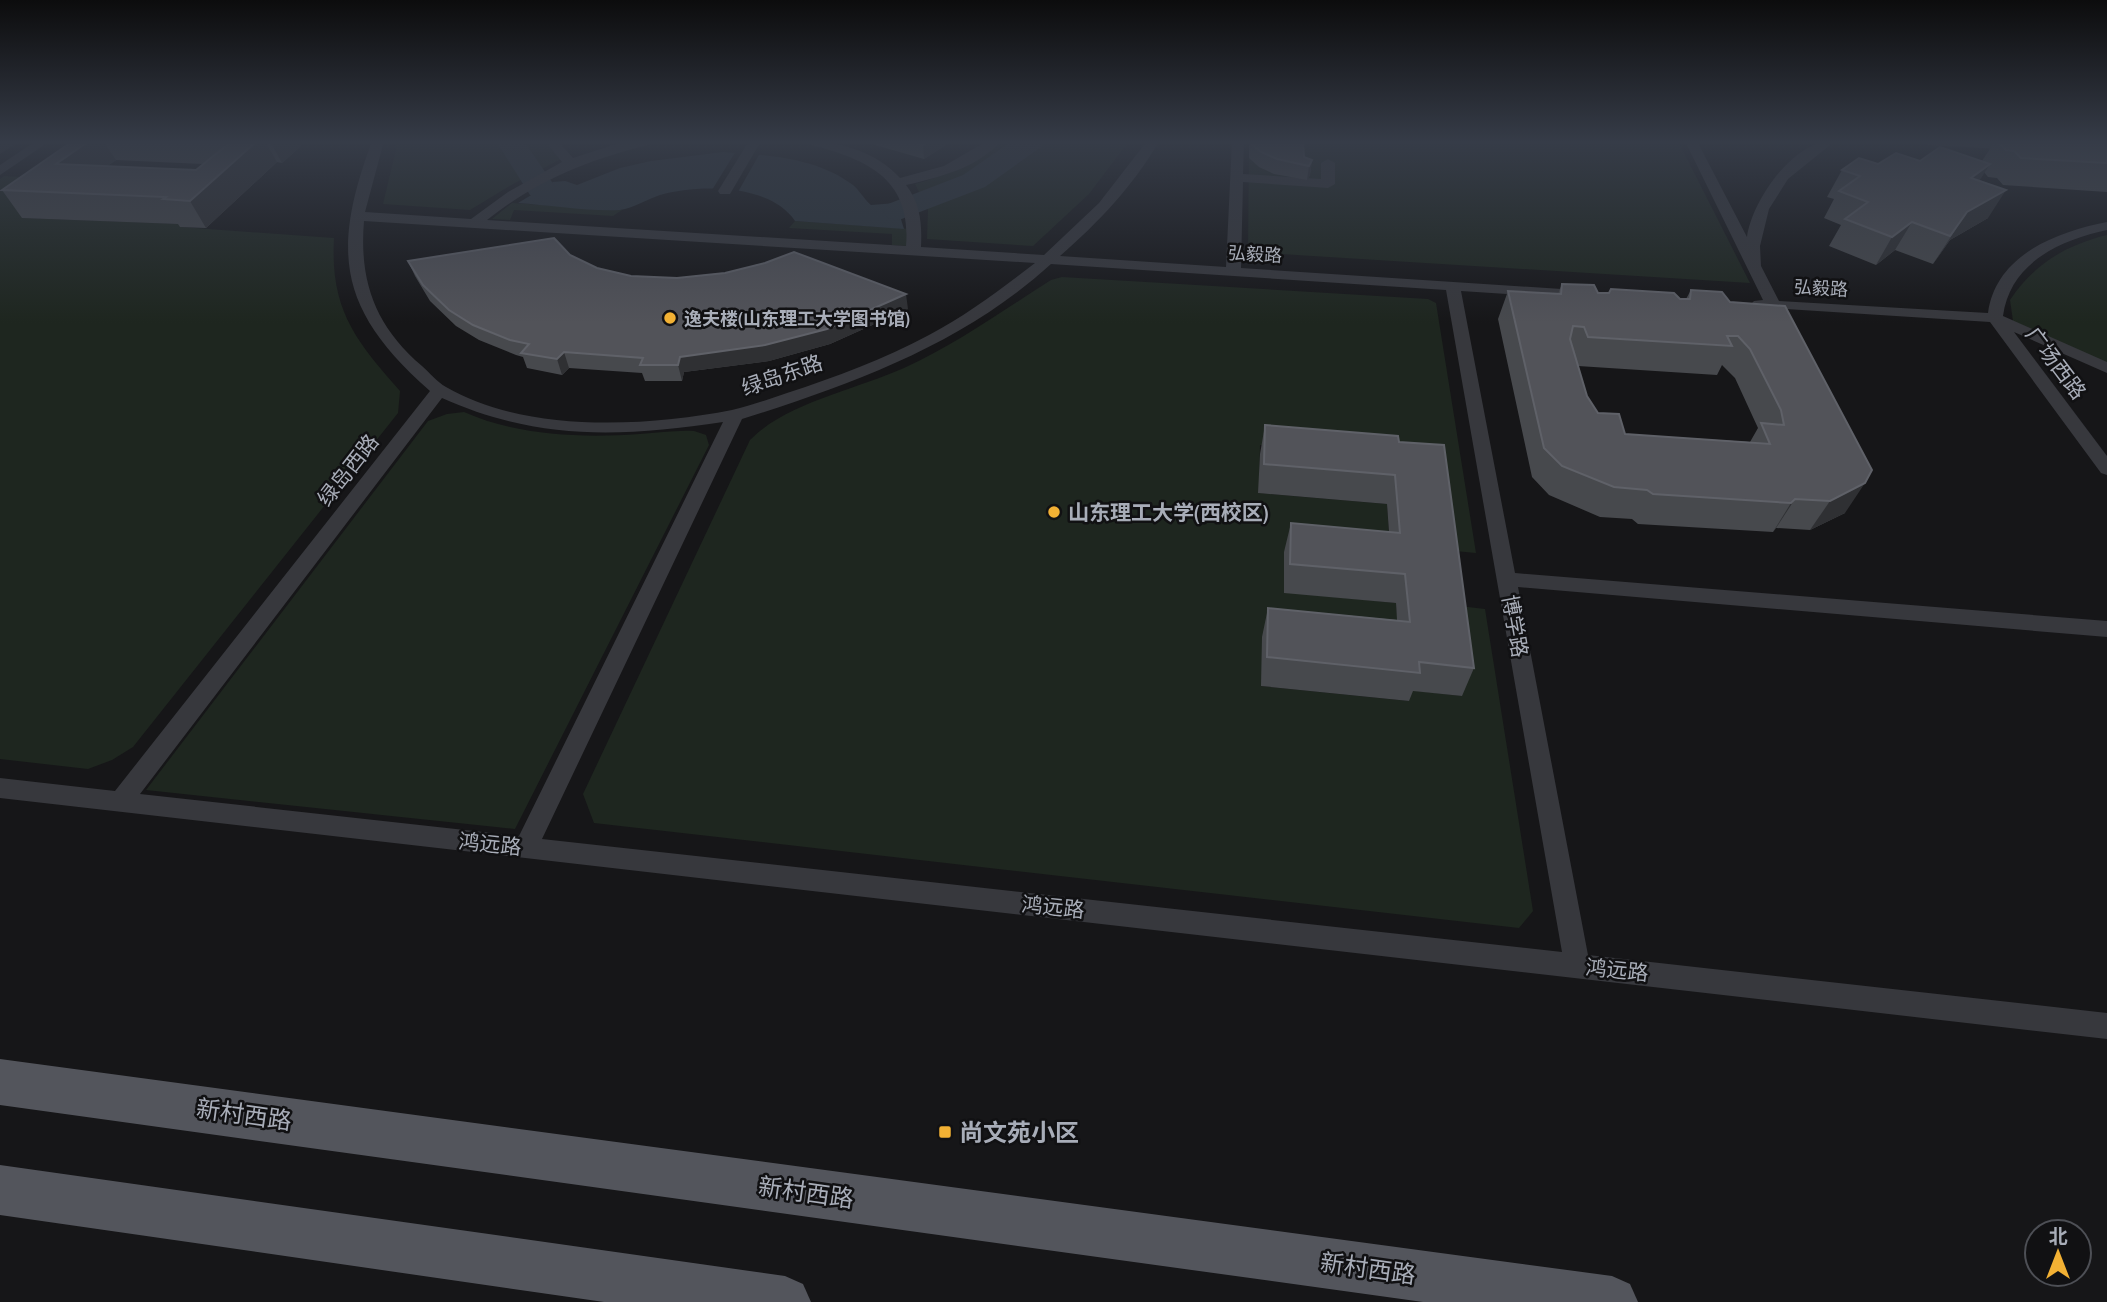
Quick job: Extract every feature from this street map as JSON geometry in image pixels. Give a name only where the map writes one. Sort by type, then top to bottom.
[{"type":"main road","name":"新村西路","points":[[0,1082],[1612,1302]]},
{"type":"main road","points":[[0,1190],[785,1302]]},
{"type":"street","points":[[359,202],[352,253],[359,289],[377,328],[408,366],[439,390],[485,410],[529,422],[574,426],[625,428],[735,415]]},
{"type":"street","points":[[473,224],[502,202]]},
{"type":"street","points":[[911,202],[917,228],[913,253]]},
{"type":"street","name":"绿岛东路","points":[[525,848],[735,415],[810,391],[901,355],[966,319],[1044,261],[1107,202]]},
{"type":"street","points":[[1233,272],[1236,202]]},
{"type":"street","points":[[1721,202],[1773,305]]},
{"type":"street","points":[[1754,267],[1754,232],[1764,202]]},
{"type":"street","name":"弘毅路","points":[[356,216],[1606,295]]},
{"type":"street","points":[[2107,226],[2063,238],[2017,268],[2000,287],[1995,318],[2107,368]]},
{"type":"street","name":"博学路","points":[[1453,286],[1577,966]]},
{"type":"street","name":"弘毅路","points":[[1745,303],[1995,318]]},
{"type":"street","name":"广场西路","points":[[1995,318],[2107,469]]},
{"type":"street","name":"绿岛西路","points":[[120,802],[439,390]]},
{"type":"street","points":[[1507,579],[2107,629]]},
{"type":"street","name":"鸿远路","points":[[0,788],[2107,1026]]},
{"type":"shaded area","points":[[0,202],[45,202],[24,218],[183,224],[181,227],[334,238],[336,285],[341,304],[358,339],[400,391],[398,413],[133,747],[112,760],[88,769],[0,759]]},
{"type":"shaded area","points":[[384,202],[484,202],[470,210],[383,204]]},
{"type":"shaded area","points":[[520,202],[643,202],[620,210],[518,203]]},
{"type":"shaded area","points":[[772,202],[868,202],[871,205],[896,203],[904,229],[795,221],[784,209]]},
{"type":"shaded area","points":[[924,202],[1081,202],[1033,246],[927,239],[928,210]]},
{"type":"shaded area","points":[[1248,202],[1709,202],[1750,283],[1248,252]]},
{"type":"shaded area","points":[[512,203],[622,210],[613,216],[514,210],[510,220],[492,219]]},
{"type":"shaded area","points":[[795,221],[911,229],[907,246],[892,245],[892,234],[789,228]]},
{"type":"shaded area","points":[[2107,235],[2107,363],[2013,321],[2010,300],[2040,266],[2065,250]]},
{"type":"shaded area","points":[[1062,277],[1428,299],[1436,303],[1476,553],[1444,550],[1433,461],[1260,445],[1259,493],[1387,504],[1391,562],[1285,552],[1284,592],[1396,603],[1400,650],[1261,686],[1409,701],[1408,690],[1462,696],[1451,605],[1485,609],[1533,911],[1519,928],[594,823],[583,794],[750,440],[782,416],[924,359],[1051,280]]},
{"type":"shaded area","points":[[464,412],[506,426],[550,434],[595,436],[694,431],[706,435],[709,445],[515,829],[146,790],[428,421],[447,414]]},
{"type":"building","points":[[1868,202],[1985,202],[1967,212],[1950,236],[1912,222],[1892,237],[1845,219]]},
{"type":"building","points":[[554,238],[570,255],[597,268],[631,276],[677,278],[725,273],[794,252],[906,294],[827,329],[765,345],[680,357],[678,365],[640,365],[643,358],[564,352],[557,359],[521,353],[529,344],[510,340],[473,325],[449,310],[423,285],[408,261]]},
{"type":"building","points":[[1562,284],[1594,285],[1598,293],[1609,293],[1611,289],[1674,293],[1680,299],[1690,299],[1691,290],[1722,292],[1730,302],[1785,306],[1872,470],[1865,483],[1830,501],[1795,499],[1791,503],[1653,494],[1647,490],[1614,487],[1562,466],[1544,448],[1508,291],[1561,294]],"holes":[[[1573,326],[1584,327],[1588,337],[1732,346],[1727,336],[1738,336],[1750,349],[1781,410],[1784,425],[1761,423],[1770,444],[1625,434],[1619,414],[1598,413],[1587,396],[1570,339]]]},
{"type":"building","points":[[1265,425],[1398,436],[1399,442],[1444,445],[1474,668],[1419,662],[1420,673],[1267,657],[1268,608],[1410,622],[1405,574],[1290,564],[1291,523],[1400,533],[1395,475],[1264,464]]},
{"type":"waterway","points":[[899,211],[922,202]]},
{"type":"place","name":"逸夫楼(山东理工大学图书馆)","points":[[670,318]]},
{"type":"place","name":"山东理工大学(西校区)","points":[[1054,512]]},
{"type":"place","name":"尚文苑小区","points":[[945,1132]]}]
